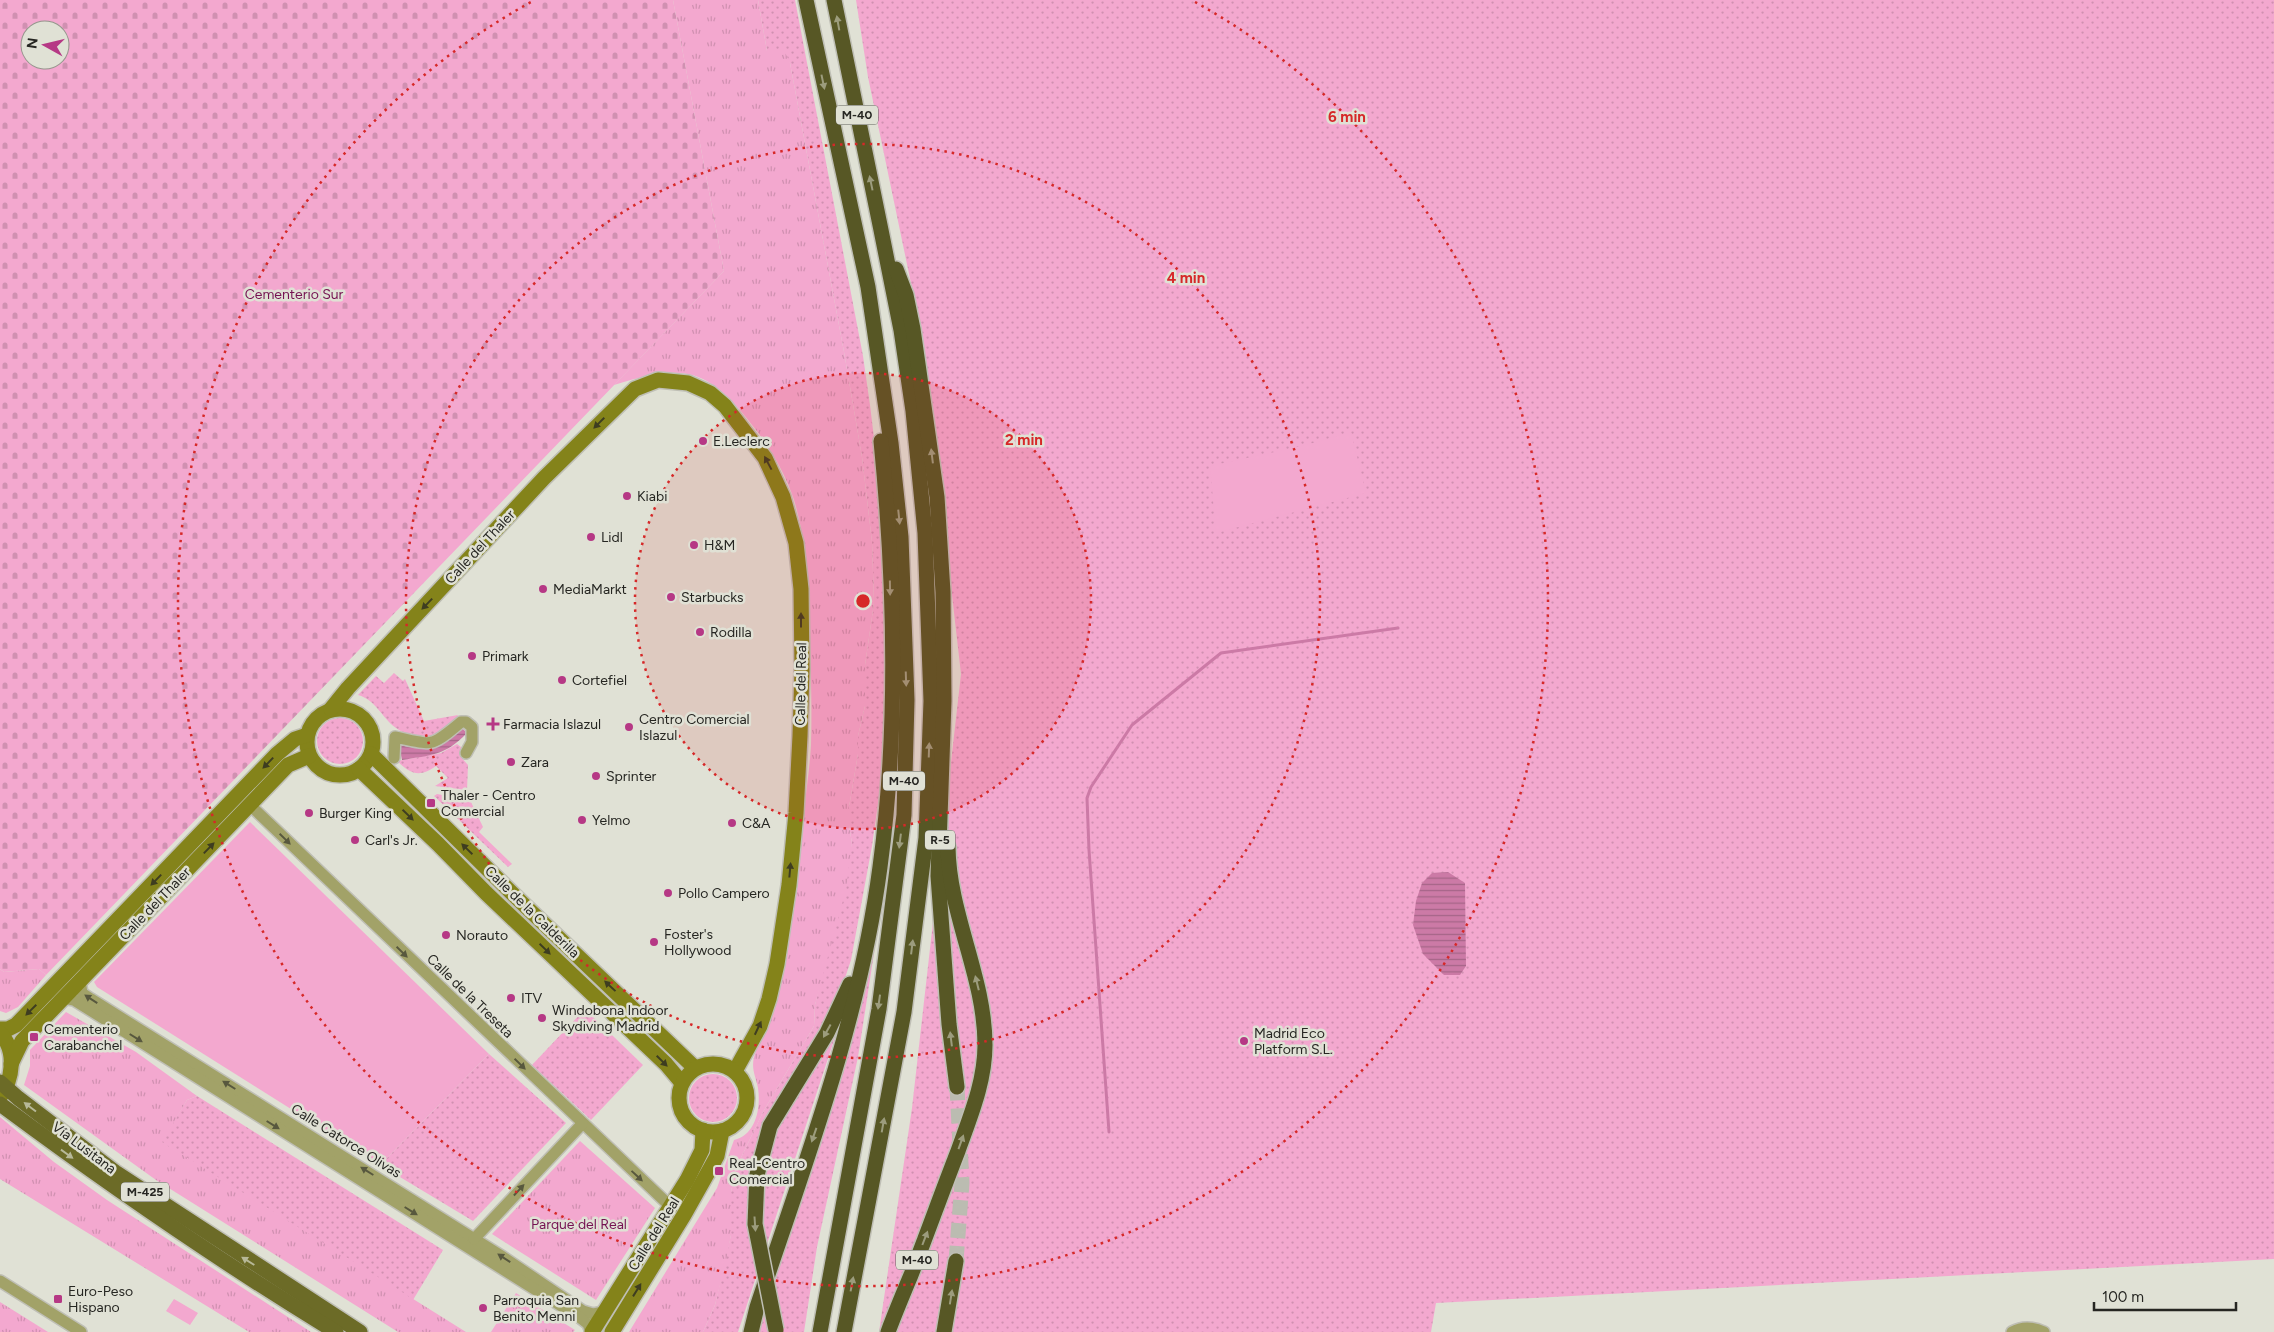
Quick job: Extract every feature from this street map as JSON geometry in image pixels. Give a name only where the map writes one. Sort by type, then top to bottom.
[{"type":"highway","name":"M-40","points":[[806,0],[868,287],[881,370],[901,537],[907,700],[904,805],[878,1009],[820,1332]]},
{"type":"highway","name":"M-40","points":[[834,0],[882,230],[901,330],[913,411],[925,533],[931,701],[926,828],[904,1012],[844,1332]]},
{"type":"highway","name":"M-40","points":[[854,227],[859,288],[876,403],[890,555],[892,740],[883,834]]},
{"type":"highway","name":"M-40","points":[[882,230],[906,295],[913,329],[937,497],[949,668],[948,858],[957,909],[979,989],[984,1020],[985,1046],[981,1078],[974,1106],[888,1332]]},
{"type":"highway","name":"R-5","points":[[943,592],[944,701],[939,885],[949,1024],[957,1087]]},
{"type":"highway","points":[[776,1331],[755,1224],[757,1175],[770,1126],[827,1033],[847,991],[862,941],[883,834]]},
{"type":"highway","points":[[750,1332],[834,1072],[869,932],[880,867],[883,834]]},
{"type":"highway","points":[[944,1332],[956,1261]]},
{"type":"main road","name":"Vía Lusitana","points":[[2,1089],[18,1098],[115,1172],[290,1287]]},
{"type":"main road","name":"Vía Lusitana","points":[[0,1104],[108,1184],[264,1288]]},
{"type":"main road","name":"M-425","points":[[290,1287],[360,1332]]},
{"type":"main road","points":[[290,1287],[322,1299],[374,1332]]},
{"type":"main road","name":"M-425","points":[[264,1288],[336,1332]]},
{"type":"main road","points":[[264,1288],[277,1302],[320,1332]]},
{"type":"street","name":"Calle del Real","points":[[635,390],[658,380],[688,383],[710,392],[725,406],[765,458],[783,497],[796,543],[801,589],[802,669],[796,813],[789,885],[777,964],[769,999],[760,1026],[735,1071]]},
{"type":"street","name":"Calle del Thaler","points":[[331,709],[348,688],[544,478],[635,390]]},
{"type":"street","points":[[346,708],[359,714],[370,725],[374,740],[371,754],[360,769],[344,775],[329,773],[315,764],[310,756],[307,745],[307,734],[316,719],[331,709],[346,708]]},
{"type":"street","points":[[394,758],[394,737],[427,744],[439,741],[462,722],[466,722],[472,727],[472,742],[466,753]]},
{"type":"street","name":"Calle del Thaler","points":[[0,1029],[8,1029],[16,1025],[277,754],[295,739],[307,734]]},
{"type":"street","name":"Calle de la Calderilla","points":[[371,754],[522,903],[695,1068]]},
{"type":"street","name":"Calle del Thaler","points":[[2,1089],[22,1040],[292,762],[310,756]]},
{"type":"street","name":"Calle de la Calderilla","points":[[360,769],[486,893],[666,1064],[682,1083]]},
{"type":"street","name":"Calle de la Treseta","points":[[250,805],[671,1207]]},
{"type":"street","name":"Calle Catorce Olivas","points":[[80,981],[82,993],[474,1239],[583,1311],[593,1314],[606,1311]]},
{"type":"street","name":"Calle Catorce Olivas","points":[[63,998],[74,1000],[579,1317],[588,1324],[592,1332]]},
{"type":"street","points":[[0,1033],[7,1043],[12,1064]]},
{"type":"street","points":[[709,1064],[723,1065],[735,1071],[744,1083],[748,1098],[744,1112],[735,1124],[722,1131],[703,1130],[690,1123],[682,1111],[679,1097],[682,1083],[695,1068],[709,1064]]},
{"type":"street","points":[[474,1239],[582,1124]]},
{"type":"street","name":"Calle del Real","points":[[592,1332],[671,1207],[702,1150],[703,1130]]},
{"type":"street","name":"Calle del Real","points":[[612,1332],[684,1215],[711,1167],[716,1156],[722,1131]]},
{"type":"street","points":[[0,1281],[81,1332]]},
{"type":"street","points":[[2012,1332],[2024,1328],[2034,1328],[2044,1332]]},
{"type":"green space","name":"Cementerio Sur","points":[[0,0],[673,0],[724,271],[46,975],[39,969],[4,972],[0,969]]},
{"type":"green space","points":[[673,0],[758,0],[767,51],[783,48],[790,63],[862,457],[872,542],[874,603],[865,665],[865,706],[858,736],[858,754],[849,807],[849,826],[852,843],[846,889],[815,1005],[814,1026],[763,1112],[736,1168],[731,1192],[731,1235],[726,1261],[715,1305],[703,1332],[629,1332],[717,1188],[734,1140],[747,1133],[752,1127],[758,1112],[759,1096],[753,1062],[773,1007],[798,858],[811,745],[809,608],[805,554],[794,500],[771,451],[736,405],[721,391],[706,381],[692,375],[676,373],[658,374],[614,385],[724,271]]},
{"type":"green space","points":[[758,0],[795,0],[863,356],[880,488],[885,556],[887,740],[872,846],[851,960],[842,987],[821,1030],[783,1090],[766,1125],[773,1131],[841,1019],[738,1332],[703,1332],[715,1305],[731,1235],[731,1192],[736,1168],[763,1112],[814,1026],[815,1005],[852,843],[849,826],[849,807],[858,754],[858,736],[865,706],[865,665],[874,603],[872,542],[862,457],[790,63],[767,51]]},
{"type":"green space","points":[[856,0],[2274,0],[2274,1259],[1436,1303],[1431,1332],[879,1332],[912,1108],[961,674],[923,341],[868,77]]},
{"type":"green space","points":[[1351,432],[1366,493],[1216,533],[1210,466],[1306,445]]},
{"type":"green space","points":[[394,673],[403,681],[405,679],[424,721],[458,715],[455,722],[430,740],[417,737],[396,728],[370,701],[358,695],[376,676],[384,683]]},
{"type":"green space","points":[[345,718],[349,719],[359,728],[362,732],[362,750],[353,760],[345,764],[335,764],[327,760],[318,750],[317,736],[321,728],[331,719]]},
{"type":"green space","points":[[457,744],[461,747],[460,756],[468,765],[467,790],[435,786],[448,778],[436,766],[425,772],[415,773],[397,761],[441,753]]},
{"type":"green space","points":[[437,794],[470,800],[483,827],[479,832],[512,864],[508,867],[434,796]]},
{"type":"green space","points":[[250,822],[489,1054],[380,1165],[97,987],[94,982]]},
{"type":"green space","points":[[877,934],[858,1057],[817,1247],[804,1332],[757,1332],[773,1271],[849,1052]]},
{"type":"green space","points":[[0,969],[4,972],[39,969],[46,975],[18,1007],[6,1013],[0,1011]]},
{"type":"green space","points":[[585,1009],[643,1065],[591,1120],[532,1065]]},
{"type":"green space","points":[[66,1012],[136,1052],[197,1096],[187,1100],[162,1142],[466,1332],[398,1332],[156,1180],[24,1085],[30,1066],[30,1050]]},
{"type":"green space","points":[[489,1054],[566,1123],[473,1221],[380,1165]]},
{"type":"green space","points":[[713,1074],[722,1076],[730,1081],[735,1089],[737,1098],[735,1107],[730,1115],[722,1120],[713,1122],[704,1120],[696,1115],[691,1107],[689,1098],[691,1089],[696,1081],[704,1076]]},
{"type":"green space","points":[[197,1096],[443,1250],[413,1300],[161,1142],[187,1100]]},
{"type":"green space","points":[[0,1117],[54,1162],[107,1200],[311,1332],[249,1332],[0,1179]]},
{"type":"green space","name":"Parque del Real","points":[[580,1141],[655,1208],[596,1300],[492,1234]]},
{"type":"green space","points":[[516,1293],[575,1330],[573,1332],[491,1332]]},
{"type":"green space","points":[[174,1299],[198,1313],[190,1325],[166,1311]]},
{"type":"green space","points":[[0,1302],[48,1332],[0,1332]]},
{"type":"shaded area","points":[[462,728],[467,733],[452,746],[430,755],[402,760],[399,745],[418,748],[433,747],[447,741]]},
{"type":"shaded area","points":[[1448,872],[1465,883],[1466,966],[1460,975],[1444,975],[1423,954],[1413,925],[1416,901],[1422,883],[1432,873]]},
{"type":"waterway","points":[[1109,1132],[1089,850],[1087,798],[1091,787],[1132,725],[1221,653],[1398,628]]},
{"type":"tunnel","points":[[956,1261],[962,1183],[957,1087]]},
{"type":"place","name":"E.Leclerc","points":[[703,441]]},
{"type":"place","name":"Kiabi","points":[[627,496]]},
{"type":"place","name":"Lidl","points":[[591,537]]},
{"type":"place","name":"H&M","points":[[694,545]]},
{"type":"place","name":"MediaMarkt","points":[[543,589]]},
{"type":"place","name":"Starbucks","points":[[671,597]]},
{"type":"place","name":"Rodilla","points":[[700,632]]},
{"type":"place","name":"Primark","points":[[472,656]]},
{"type":"place","name":"Cortefiel","points":[[562,680]]},
{"type":"place","name":"Farmacia Islazul","points":[[493,724]]},
{"type":"place","name":"Centro Comercial Islazul","points":[[629,727]]},
{"type":"place","name":"Zara","points":[[511,762]]},
{"type":"place","name":"Sprinter","points":[[596,776]]},
{"type":"place","name":"Thaler - Centro Comercial","points":[[431,803]]},
{"type":"place","name":"Burger King","points":[[309,813]]},
{"type":"place","name":"Yelmo","points":[[582,820]]},
{"type":"place","name":"C&A","points":[[732,823]]},
{"type":"place","name":"Carl's Jr.","points":[[355,840]]},
{"type":"place","name":"Pollo Campero","points":[[668,893]]},
{"type":"place","name":"Norauto","points":[[446,935]]},
{"type":"place","name":"Foster's Hollywood","points":[[654,942]]},
{"type":"place","name":"ITV","points":[[511,998]]},
{"type":"place","name":"Windobona Indoor Skydiving Madrid","points":[[542,1018]]},
{"type":"place","name":"Cementerio Carabanchel","points":[[34,1037]]},
{"type":"place","name":"Madrid Eco Platform S.L.","points":[[1244,1041]]},
{"type":"place","name":"Real-Centro Comercial","points":[[719,1171]]},
{"type":"place","name":"Euro-Peso Hispano","points":[[58,1299]]},
{"type":"place","name":"Parroquia San Benito Menni","points":[[483,1308]]}]
